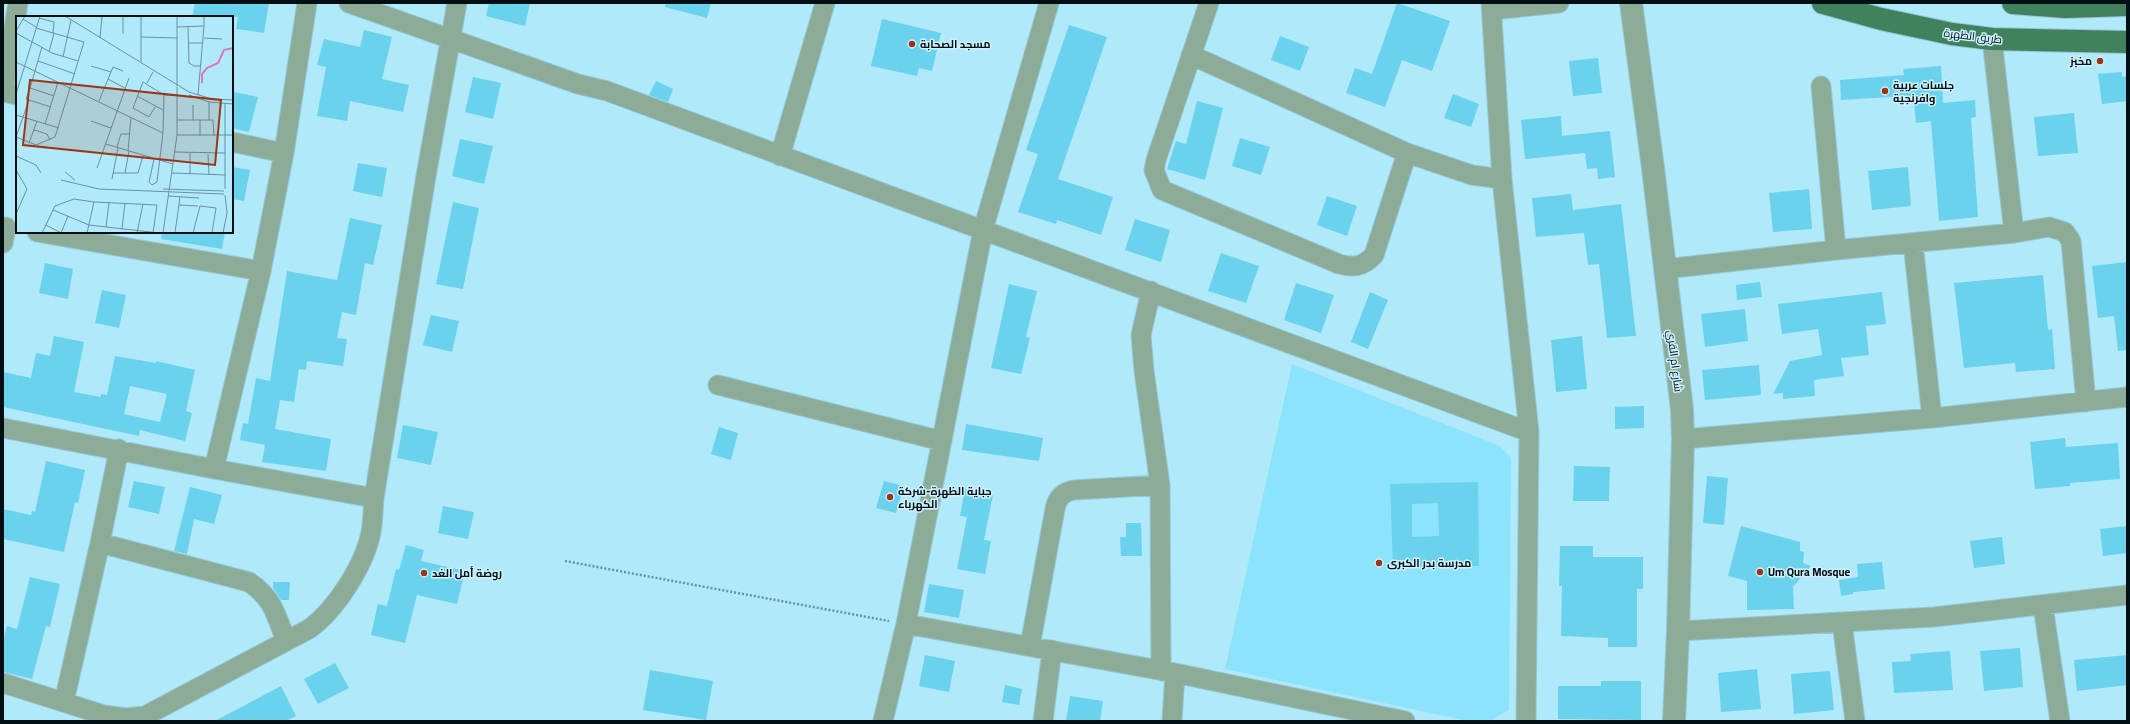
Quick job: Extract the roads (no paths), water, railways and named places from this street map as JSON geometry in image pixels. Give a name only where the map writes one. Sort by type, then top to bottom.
[{"type":"main road","name":"طريق الظهرة","points":[[1823,3],[1881,19],[1952,34],[1992,39],[2127,42]]},
{"type":"main road","points":[[2013,3],[2065,7],[2127,5]]},
{"type":"street","points":[[16,95],[3,92],[18,3]]},
{"type":"street","points":[[214,470],[261,271],[284,153],[307,3]]},
{"type":"street","points":[[350,3],[578,84],[606,91],[1151,291],[1528,432]]},
{"type":"street","points":[[3,683],[104,715],[126,718],[145,716],[286,641],[323,619],[340,599],[365,552],[371,532],[374,498],[449,38],[457,3]]},
{"type":"street","points":[[780,156],[825,3]]},
{"type":"street","points":[[883,721],[906,624],[983,230],[1049,3]]},
{"type":"street","points":[[1208,3],[1154,170],[1162,190],[1339,264],[1355,267],[1367,263],[1374,255],[1406,153]]},
{"type":"street","points":[[1526,721],[1528,432],[1502,179],[1492,7],[1559,3]]},
{"type":"street","name":"شارع ام القري","points":[[1631,3],[1653,168],[1682,409],[1683,439],[1674,721]]},
{"type":"street","points":[[1992,39],[2014,233]]},
{"type":"street","points":[[1191,55],[1406,153],[1472,175],[1502,179]]},
{"type":"street","points":[[1821,86],[1836,250]]},
{"type":"street","points":[[233,142],[284,153]]},
{"type":"street","points":[[1664,269],[1836,250],[2014,233],[2055,227],[2065,232],[2071,241],[2086,402]]},
{"type":"street","points":[[43,233],[261,271]]},
{"type":"street","points":[[1913,243],[1932,418]]},
{"type":"street","points":[[1151,291],[1141,335],[1142,354],[1160,485],[1168,672],[1172,721]]},
{"type":"street","points":[[718,386],[942,441]]},
{"type":"street","points":[[1683,439],[1932,418],[2127,397]]},
{"type":"street","points":[[3,428],[119,449],[214,470],[374,498]]},
{"type":"street","points":[[64,702],[100,543],[119,449]]},
{"type":"street","points":[[1030,646],[1055,509],[1059,498],[1064,493],[1074,490],[1160,485]]},
{"type":"street","points":[[100,543],[248,582],[262,591],[272,606],[286,641]]},
{"type":"street","points":[[1678,631],[1934,617],[2043,606],[2127,595]]},
{"type":"street","points":[[2043,606],[2060,721]]},
{"type":"street","points":[[1842,623],[1855,721]]},
{"type":"street","points":[[906,624],[1168,672],[1330,713],[1405,721]]},
{"type":"street","points":[[1043,721],[1052,650]]},
{"type":"place","name":"مسجد الصحابة","points":[[912,44]]},
{"type":"place","name":"مخبز","points":[[2100,61]]},
{"type":"place","name":"جلسات عربية وافرنجية","points":[[1885,91]]},
{"type":"place","name":"جباية الظهرة-شركة الكهرباء","points":[[890,497]]},
{"type":"place","name":"مدرسة بدر الكبرى","points":[[1379,563]]},
{"type":"place","name":"Um Qura Mosque","points":[[1760,572]]},
{"type":"place","name":"روضة أمل الغد","points":[[424,573]]}]
